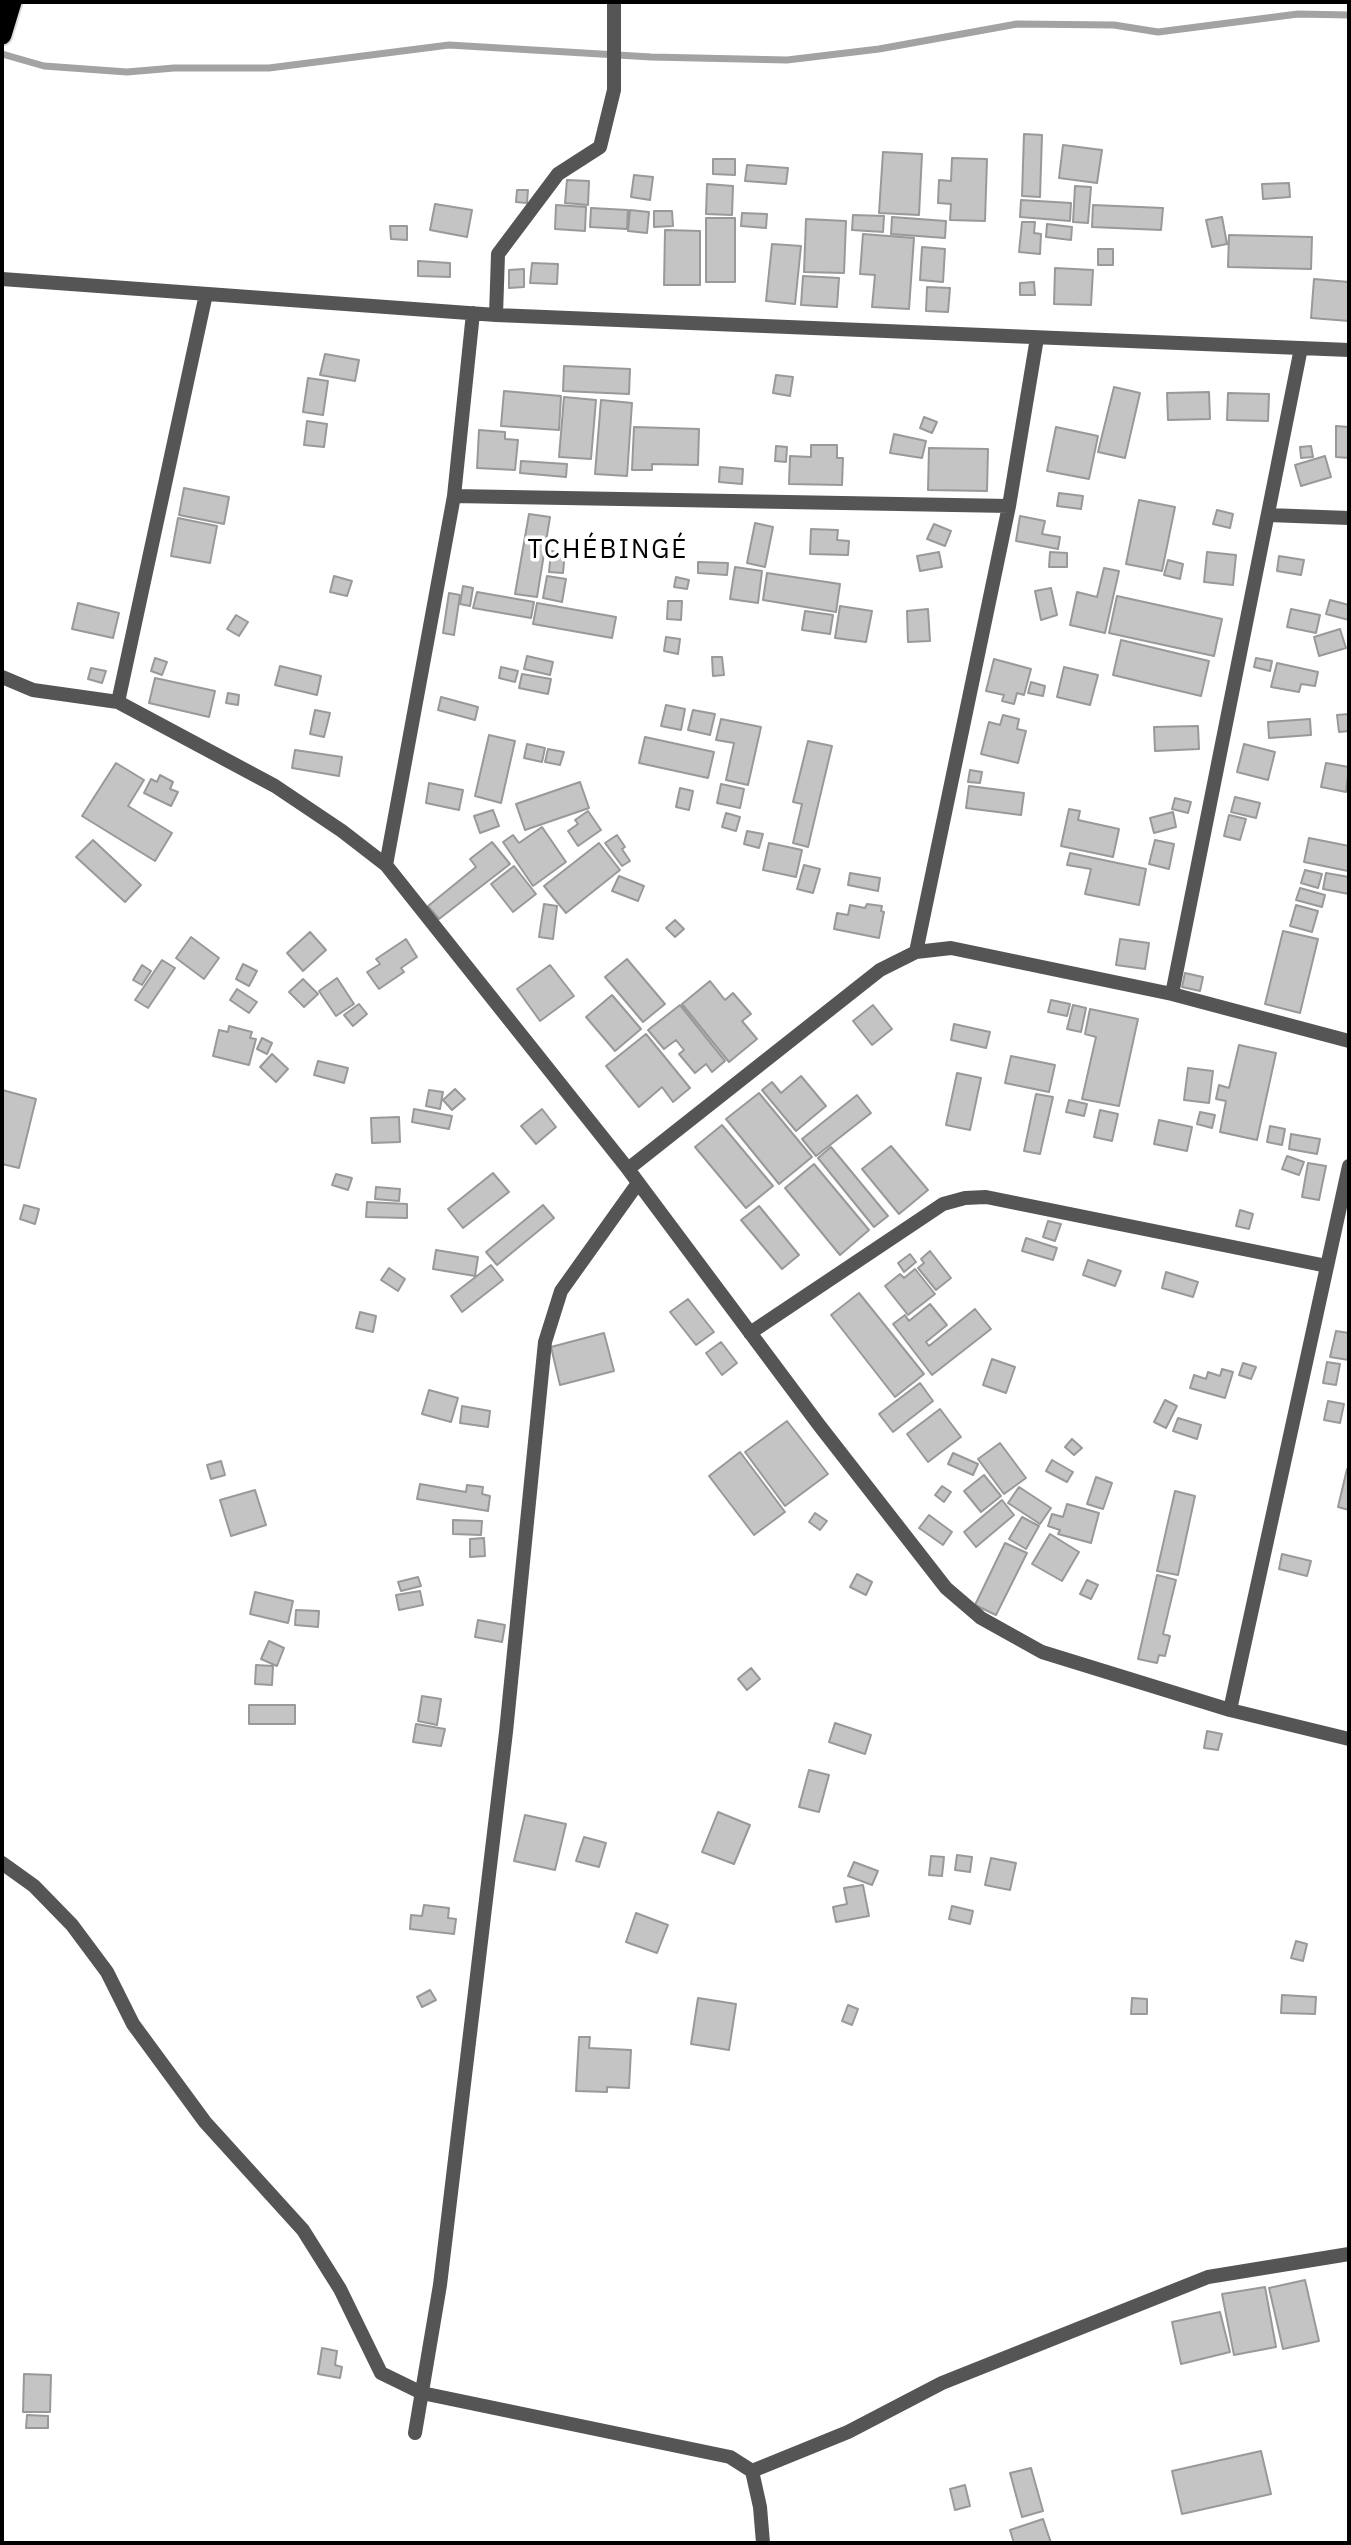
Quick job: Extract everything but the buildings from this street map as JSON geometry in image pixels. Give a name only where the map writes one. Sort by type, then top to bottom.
[{"type":"highway","points":[[4,30],[12,2]]},
{"type":"street","points":[[496,315],[498,254],[558,174],[600,147],[614,90],[613,6]]},
{"type":"street","points":[[2,279],[496,315],[1349,350]]},
{"type":"street","points":[[118,702],[206,293]]},
{"type":"street","points":[[386,864],[454,496],[472,313]]},
{"type":"street","points":[[916,952],[1009,506],[1037,338]]},
{"type":"street","points":[[1172,994],[1301,348]]},
{"type":"street","points":[[454,496],[1009,506]]},
{"type":"street","points":[[1268,515],[1349,518]]},
{"type":"street","points":[[2,677],[33,690],[118,702],[275,786],[386,864],[628,1169],[946,1588],[981,1618],[1042,1652],[1230,1710],[1349,1739]]},
{"type":"street","points":[[628,1169],[880,970],[916,952],[951,948],[1172,994],[1349,1041]]},
{"type":"street","points":[[1230,1710],[1349,1166]]},
{"type":"street","points":[[415,2433],[440,2285],[506,1732],[545,1342],[561,1291],[638,1183]]},
{"type":"street","points":[[750,1333],[943,1204],[965,1198],[986,1198],[1327,1266]]},
{"type":"street","points":[[2,1863],[34,1886],[72,1925],[107,1972],[133,2024],[205,2122],[303,2230],[340,2289],[381,2373],[422,2393],[730,2457],[752,2471],[760,2508],[763,2543]]},
{"type":"street","points":[[752,2471],[848,2432],[942,2383],[1208,2277],[1349,2254]]},
{"type":"waterway","points":[[2,54],[44,66],[127,72],[174,68],[269,68],[449,45],[651,57],[787,60],[879,49],[1017,24],[1114,25],[1158,32],[1298,14],[1349,15]]},
{"type":"district","name":"TCHÉBINGÉ","points":[[608,550]]}]
